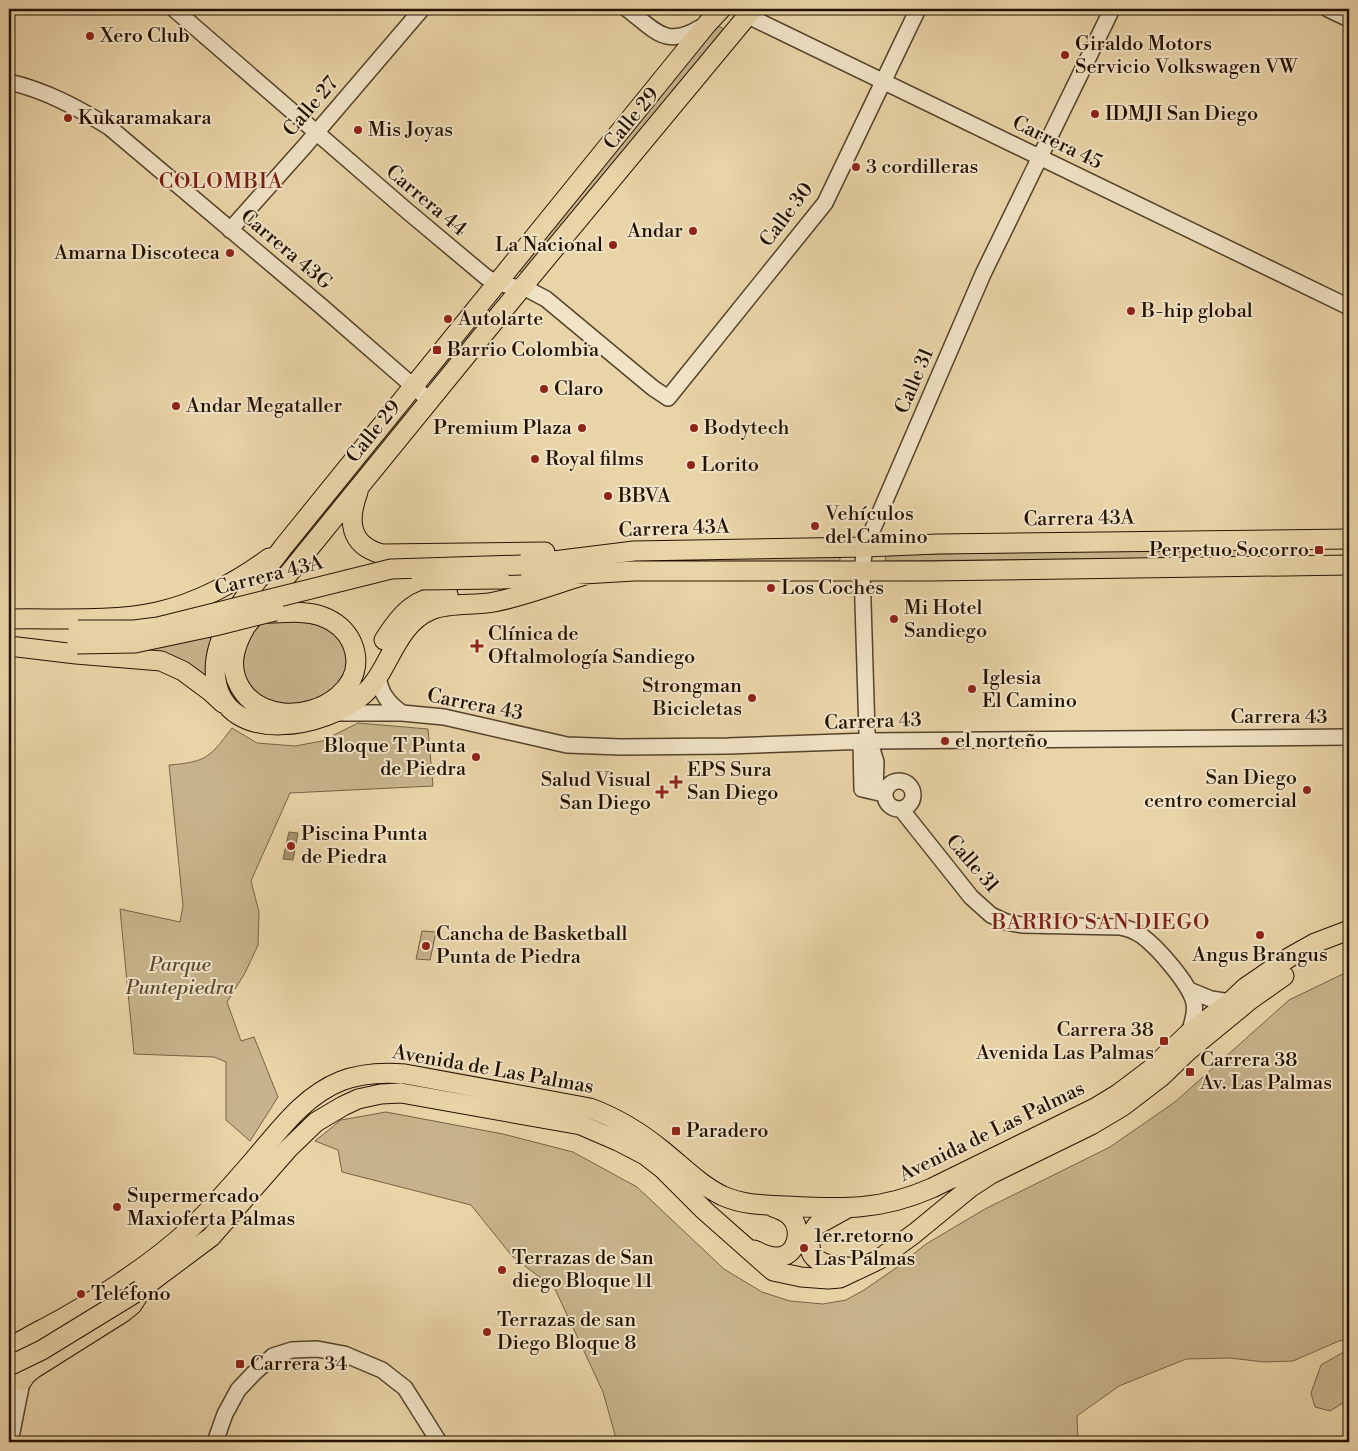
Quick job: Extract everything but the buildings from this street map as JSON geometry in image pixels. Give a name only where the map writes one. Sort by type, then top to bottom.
[{"type":"main road","name":"Calle 29","points":[[226,706],[221,697],[216,679],[216,658],[222,635],[228,623],[284,546],[720,9]]},
{"type":"main road","name":"Calle 29","points":[[265,613],[306,612],[321,616],[333,621],[349,636],[356,660],[352,680],[339,696],[326,705],[300,713],[282,713],[265,710],[255,704],[239,687],[234,676],[233,657],[239,638],[246,626],[429,400],[750,12]]},
{"type":"main road","points":[[361,483],[352,508],[352,527],[356,538],[365,547],[382,554],[634,551]]},
{"type":"main road","name":"Carrera 43A","points":[[9,644],[158,626],[392,570],[521,565],[634,551],[938,544],[1349,539]]},
{"type":"main road","points":[[9,621],[123,617],[157,612],[186,603],[224,586],[250,571],[284,546]]},
{"type":"main road","name":"Carrera 43A","points":[[9,621],[78,637],[135,643],[215,626],[393,582],[500,579],[634,571],[930,571],[1349,565]]},
{"type":"main road","points":[[9,644],[76,654],[161,661],[170,664],[197,681],[226,706],[248,719],[278,725],[308,722],[335,713],[363,695],[378,677],[407,629],[414,621],[432,610],[442,607],[494,602],[585,575]]},
{"type":"main road","points":[[335,713],[352,696],[362,682],[382,642],[398,620],[412,606],[422,600],[449,594],[499,591],[585,575]]},
{"type":"main road","name":"Avenida de Las Palmas","points":[[9,1347],[103,1294],[156,1256],[191,1228],[208,1211],[292,1116],[310,1099],[333,1085],[358,1076],[386,1073],[405,1074],[590,1108],[633,1128],[694,1177],[723,1196],[748,1203],[817,1208],[847,1208],[886,1204],[911,1198],[1095,1108],[1118,1094],[1151,1069],[1189,1033],[1230,1002],[1246,987],[1314,943],[1349,930]]},
{"type":"main road","name":"Avenida de Las Palmas","points":[[9,1366],[42,1350],[142,1288],[211,1237],[288,1149],[316,1122],[358,1099],[381,1094],[418,1095],[581,1125],[645,1155],[773,1271],[789,1275],[828,1279],[840,1278],[878,1260],[915,1233],[971,1187],[991,1174],[1091,1125],[1123,1106],[1161,1077],[1188,1051],[1274,983],[1311,960],[1349,942]]},
{"type":"main road","points":[[746,1246],[767,1256],[775,1257],[788,1255],[792,1251],[797,1237],[796,1224],[791,1216],[782,1210],[768,1205]]},
{"type":"main road","points":[[847,1208],[817,1225],[811,1234],[810,1249],[816,1259],[831,1265],[862,1268]]},
{"type":"main road","points":[[17,1382],[33,1369],[122,1313],[132,1305],[142,1288]]},
{"type":"street","name":"Carrera 44","points":[[174,9],[486,277],[497,284],[529,290],[546,299],[653,388],[668,398]]},
{"type":"street","name":"Calle 27","points":[[230,230],[422,9]]},
{"type":"street","points":[[627,9],[666,37],[683,37],[707,24]]},
{"type":"street","name":"Calle 30","points":[[668,398],[825,203],[918,9]]},
{"type":"street","name":"Calle 31","points":[[877,790],[865,742],[867,723],[862,570],[865,547],[983,274],[1112,9]]},
{"type":"street","points":[[1328,9],[1349,19]]},
{"type":"street","name":"Carrera 45","points":[[750,12],[883,81],[1349,307]]},
{"type":"street","name":"Carrera 43G","points":[[9,82],[48,94],[109,127],[429,400]]},
{"type":"street","name":"Carrera 43","points":[[378,677],[379,686],[385,698],[402,712]]},
{"type":"street","name":"Carrera 43","points":[[335,713],[402,712],[444,717],[567,745],[621,747],[865,742],[1349,737]]},
{"type":"street","points":[[898,780],[908,784],[913,794],[905,806],[889,805],[877,790],[898,780]]},
{"type":"street","name":"Calle 31","points":[[905,806],[913,826],[971,896],[991,915],[1006,922],[1022,925],[1120,926],[1128,928],[1144,938],[1175,970],[1189,990]]},
{"type":"street","points":[[1189,990],[1211,999],[1230,1002]]},
{"type":"street","points":[[1189,990],[1194,1001],[1195,1014],[1189,1033]]},
{"type":"street","points":[[10,1442],[17,1382],[34,1334]]},
{"type":"street","points":[[215,1442],[225,1414],[238,1390],[254,1373],[273,1356],[292,1350],[317,1349],[344,1354],[382,1370],[405,1388],[438,1442]]},
{"type":"green space","points":[[717,24],[726,31],[526,276],[518,269]]},
{"type":"green space","points":[[487,309],[492,313],[433,386],[428,381]]},
{"type":"green space","points":[[402,412],[408,417],[266,593],[258,590]]},
{"type":"green space","points":[[1285,547],[1286,557],[885,561],[886,555]]},
{"type":"green space","points":[[840,555],[840,561],[641,564],[641,558]]},
{"type":"green space","points":[[292,621],[319,625],[334,632],[346,645],[349,654],[343,685],[298,708],[267,703],[253,693],[244,680],[240,656],[256,624]]},
{"type":"green space","points":[[211,636],[209,679],[180,659],[168,655],[129,651]]},
{"type":"green space","name":"Parque Puntepiedra","points":[[358,723],[428,729],[433,786],[290,793],[251,881],[259,912],[258,945],[245,973],[227,1002],[241,1041],[254,1037],[278,1097],[250,1141],[226,1120],[226,1062],[214,1057],[134,1054],[120,909],[180,922],[183,906],[169,765],[200,760],[218,746],[232,728],[257,743],[295,746],[322,741]]},
{"type":"green space","name":"Cancha de Basketball Punta de Piedra","points":[[422,931],[436,932],[430,960],[416,959]]},
{"type":"green space","points":[[1349,971],[1349,1339],[1339,1341],[1293,1361],[1264,1362],[1230,1358],[1186,1359],[1119,1386],[1077,1416],[1078,1442],[617,1442],[603,1392],[555,1289],[512,1256],[471,1205],[342,1172],[338,1150],[315,1141],[341,1120],[386,1112],[503,1134],[573,1152],[637,1187],[724,1269],[762,1292],[790,1301],[823,1304],[846,1300],[896,1268],[926,1244],[985,1209],[1110,1147],[1175,1102],[1289,1000]]},
{"type":"green space","points":[[1349,1351],[1349,1399],[1330,1411],[1315,1407],[1311,1393],[1321,1365]]},
{"type":"shaded area","name":"Piscina Punta de Piedra","points":[[289,832],[298,833],[293,860],[283,859]]},
{"type":"place","name":"Xero Club","points":[[90,36]]},
{"type":"place","name":"Giraldo Motors Servicio Volkswagen VW","points":[[1065,55]]},
{"type":"place","name":"IDMJI San Diego","points":[[1095,114]]},
{"type":"place","name":"Kukaramakara","points":[[68,118]]},
{"type":"place","name":"Mis Joyas","points":[[358,130]]},
{"type":"place","name":"3 cordilleras","points":[[856,167]]},
{"type":"place","name":"Andar","points":[[693,231]]},
{"type":"place","name":"La Nacional","points":[[613,245]]},
{"type":"place","name":"Amarna Discoteca","points":[[230,253]]},
{"type":"place","name":"B-hip global","points":[[1131,311]]},
{"type":"place","name":"Autolarte","points":[[448,319]]},
{"type":"place","name":"Barrio Colombia","points":[[437,350]]},
{"type":"place","name":"Claro","points":[[544,389]]},
{"type":"place","name":"Andar Megataller","points":[[176,406]]},
{"type":"place","name":"Premium Plaza","points":[[582,428]]},
{"type":"place","name":"Bodytech","points":[[694,428]]},
{"type":"place","name":"Royal films","points":[[535,459]]},
{"type":"place","name":"Lorito","points":[[691,465]]},
{"type":"place","name":"BBVA","points":[[608,496]]},
{"type":"place","name":"Vehículos del Camino","points":[[815,526]]},
{"type":"place","name":"Perpetuo Socorro","points":[[1319,550]]},
{"type":"place","name":"Los Coches","points":[[771,588]]},
{"type":"place","name":"Mi Hotel Sandiego","points":[[894,619]]},
{"type":"place","name":"Clínica de Oftalmología Sandiego","points":[[477,646]]},
{"type":"place","name":"Iglesia El Camino","points":[[972,689]]},
{"type":"place","name":"Strongman Bicicletas","points":[[752,698]]},
{"type":"place","name":"el norteño","points":[[945,741]]},
{"type":"place","name":"Bloque T Punta de Piedra","points":[[476,757]]},
{"type":"place","name":"EPS Sura San Diego","points":[[676,782]]},
{"type":"place","name":"San Diego centro comercial","points":[[1307,790]]},
{"type":"place","name":"Salud Visual San Diego","points":[[662,792]]},
{"type":"place","name":"Piscina Punta de Piedra","points":[[291,846]]},
{"type":"place","name":"Angus Brangus","points":[[1260,935]]},
{"type":"place","name":"Cancha de Basketball Punta de Piedra","points":[[426,946]]},
{"type":"place","name":"Carrera 38 Avenida Las Palmas","points":[[1164,1041]]},
{"type":"place","name":"Carrera 38 Av. Las Palmas","points":[[1190,1072]]},
{"type":"place","name":"Paradero","points":[[676,1131]]},
{"type":"place","name":"Supermercado Maxioferta Palmas","points":[[117,1207]]},
{"type":"place","name":"1er.retorno Las Palmas","points":[[804,1248]]},
{"type":"place","name":"Terrazas de San diego Bloque 11","points":[[502,1270]]},
{"type":"place","name":"Teléfono","points":[[81,1294]]},
{"type":"place","name":"Terrazas de san Diego Bloque 8","points":[[487,1332]]},
{"type":"place","name":"Carrera 34","points":[[240,1364]]},
{"type":"district","name":"COLOMBIA","points":[[221,182]]},
{"type":"district","name":"BARRIO SAN DIEGO","points":[[1101,923]]}]
